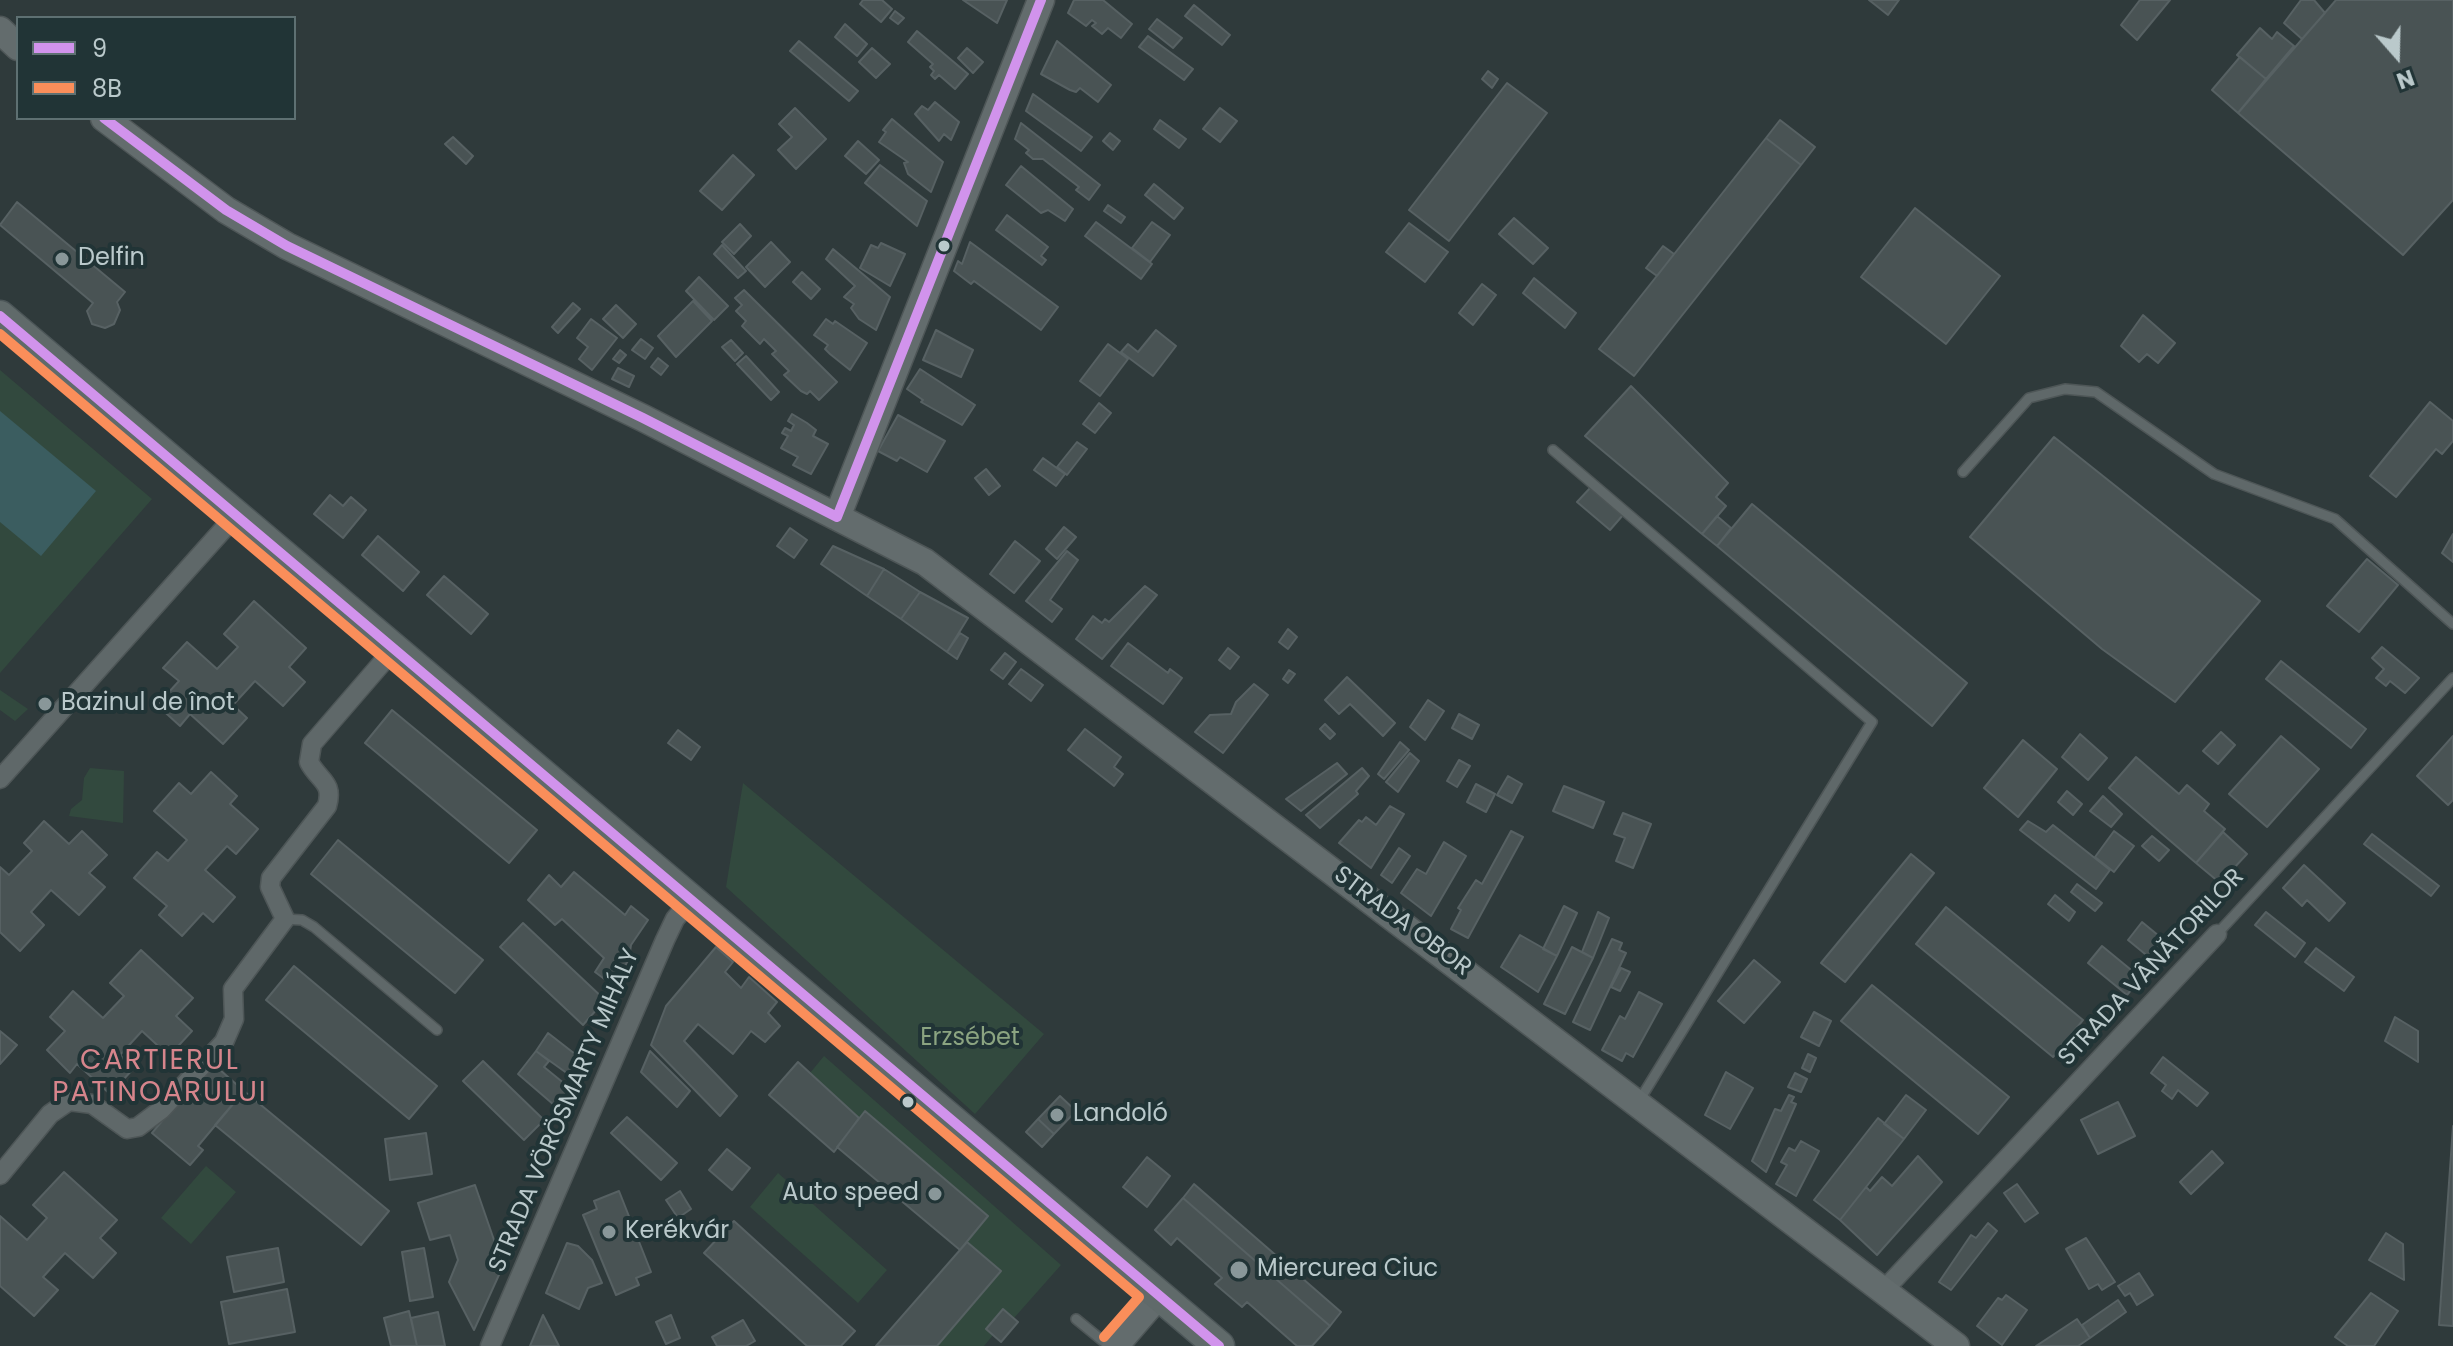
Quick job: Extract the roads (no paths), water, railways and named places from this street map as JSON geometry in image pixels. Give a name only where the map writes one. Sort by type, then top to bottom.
[{"type":"main road","points":[[0,316],[1219,1346]]},
{"type":"street","points":[[837,517],[1041,0]]},
{"type":"street","points":[[0,30],[16,45]]},
{"type":"street","name":"STRADA OBOR","points":[[107,120],[226,210],[287,246],[643,418],[925,562],[1956,1346]]},
{"type":"street","points":[[0,779],[237,514]]},
{"type":"street","points":[[0,1175],[50,1114],[69,1101],[92,1104],[127,1129],[138,1127],[162,1109],[224,1042],[234,1019],[233,989],[285,919],[270,887],[271,878],[327,806],[331,793],[328,782],[309,762],[312,744],[394,649]]},
{"type":"street","name":"STRADA VÖRÖSMARTY MIHÁLY","points":[[490,1346],[665,940],[675,919],[691,900]]},
{"type":"street","name":"STRADA VÂNĂTORILOR","points":[[1884,1290],[2217,934]]},
{"type":"street","points":[[1112,1346],[1159,1295]]},
{"type":"lane","points":[[1963,472],[2029,398],[2065,389],[2096,392],[2214,474],[2335,519],[2453,624]]},
{"type":"lane","points":[[1553,450],[1872,722],[1639,1102]]},
{"type":"lane","name":"STRADA VÂNĂTORILOR","points":[[2217,934],[2453,678]]},
{"type":"lane","points":[[285,919],[302,920],[314,927],[437,1030]]},
{"type":"lane","points":[[1076,1319],[1112,1346]]},
{"type":"water","points":[[0,411],[96,491],[41,556],[0,522]]},
{"type":"place","name":"Delfin","points":[[62,259]]},
{"type":"place","name":"Bazinul de înot","points":[[45,704]]},
{"type":"place","name":"Landoló","points":[[1057,1115]]},
{"type":"place","name":"Auto speed","points":[[935,1194]]},
{"type":"place","name":"Kerékvár","points":[[609,1232]]},
{"type":"place","name":"Miercurea Ciuc","points":[[1239,1270]]},
{"type":"district","name":"CARTIERUL PATINOARULUI","points":[[160,1078]]},
{"type":"park label","name":"Erzsébet","points":[[970,1039]]}]
